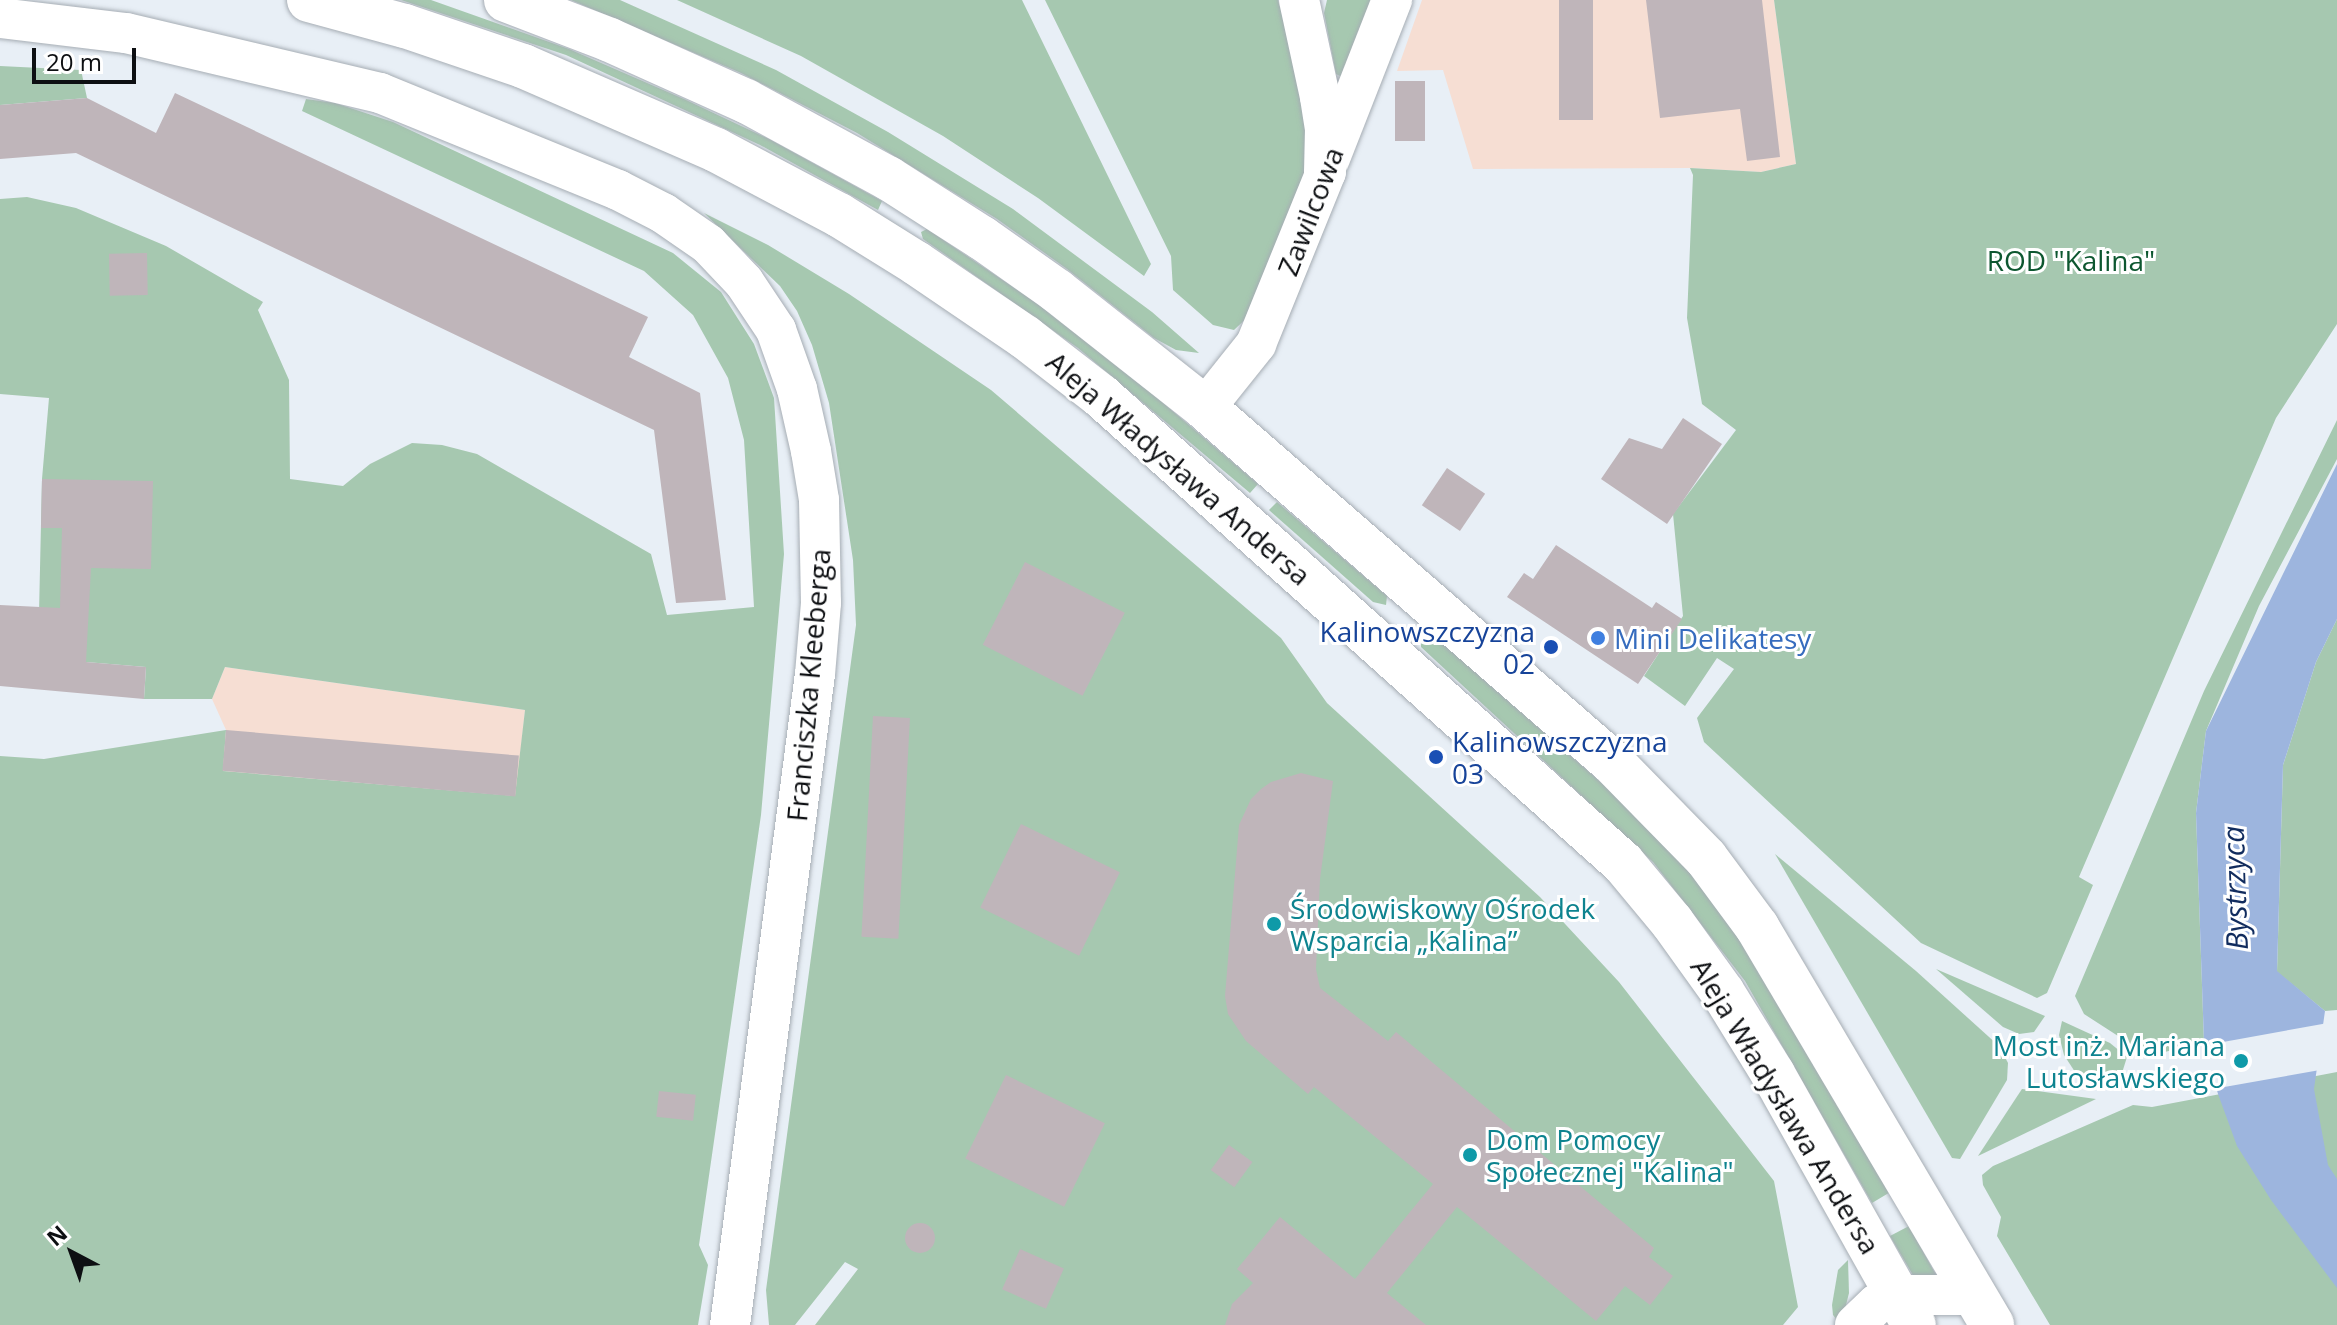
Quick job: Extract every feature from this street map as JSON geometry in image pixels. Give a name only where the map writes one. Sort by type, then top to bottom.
[{"type":"main road","name":"Aleja Władysława Andersa","points":[[309,0],[456,43],[592,93],[749,167],[885,244],[987,310],[1101,396],[1604,846],[1672,922],[1723,993],[1767,1064],[1906,1310]]},
{"type":"main road","name":"Aleja Władysława Andersa","points":[[506,0],[597,34],[712,85],[854,158],[917,196],[1057,291],[1205,408],[1634,781],[1713,867],[1796,988],[1984,1310]]},
{"type":"main road","points":[[885,244],[917,196]]},
{"type":"main road","points":[[1382,645],[1424,597]]},
{"type":"street","points":[[1299,0],[1325,129],[1324,173]]},
{"type":"street","name":"Zawilcowa","points":[[1205,408],[1256,344],[1314,207],[1324,173],[1392,0]]},
{"type":"street","name":"Franciszka Kleeberga","points":[[0,18],[126,33],[394,99],[618,190],[663,213],[708,244],[744,282],[776,330],[797,389],[811,451],[820,513],[821,603],[815,674],[730,1325]]},
{"type":"street","points":[[1855,1325],[1877,1304],[1906,1310],[1984,1310]]},
{"type":"shaded area","points":[[1422,0],[1774,0],[1796,164],[1761,172],[1690,168],[1473,169],[1443,70],[1397,71]]},
{"type":"shaded area","points":[[225,667],[525,710],[516,796],[222,771],[226,730],[212,699]]},
{"type":"green space","points":[[401,0],[431,0],[569,49],[769,139],[882,201],[878,210],[760,145],[566,55]]},
{"type":"green space","points":[[571,0],[620,0],[776,70],[888,132],[1013,209],[1152,312],[1199,353],[1176,350],[1154,338],[1067,269],[997,219],[857,133],[741,73]]},
{"type":"green space","points":[[677,0],[1022,0],[1151,264],[1144,276],[1038,198],[943,136],[801,56]]},
{"type":"green space","points":[[1045,0],[1278,0],[1295,61],[1311,157],[1251,314],[1234,330],[1213,325],[1173,290],[1171,256]]},
{"type":"green space","points":[[1327,0],[1378,0],[1346,79],[1336,74],[1324,13]]},
{"type":"green space","name":"ROD \"Kalina\"","points":[[1774,0],[2337,0],[2337,324],[2276,418],[2079,877],[2093,885],[2047,993],[2037,998],[1921,943],[1704,742],[1697,718],[1734,669],[1717,658],[1685,706],[1644,676],[1683,616],[1673,514],[1736,430],[1702,404],[1687,318],[1693,175],[1690,168],[1761,172],[1796,164]]},
{"type":"green space","points":[[0,66],[81,70],[87,98],[0,105]]},
{"type":"green space","points":[[306,99],[335,103],[393,122],[673,253],[721,292],[754,344],[774,398],[784,554],[761,815],[699,1245],[708,1265],[698,1325],[0,1325],[0,756],[44,759],[226,730],[223,771],[515,796],[525,710],[225,667],[212,699],[144,699],[146,667],[38,658],[42,479],[49,398],[0,394],[0,199],[27,197],[76,208],[166,246],[263,302],[258,310],[289,380],[290,479],[343,486],[370,464],[412,443],[442,445],[477,454],[651,554],[667,615],[754,607],[744,440],[728,378],[693,315],[644,271],[302,111]]},
{"type":"green space","points":[[704,213],[768,245],[849,294],[991,390],[1281,638],[1327,703],[1540,897],[1619,982],[1774,1181],[1798,1307],[1783,1325],[815,1325],[858,1269],[845,1262],[795,1325],[769,1325],[766,1290],[856,625],[853,560],[829,403],[812,345],[797,311],[780,286]]},
{"type":"green space","points":[[927,229],[1035,302],[1155,396],[1258,484],[1250,493],[1078,348],[923,239],[921,232]]},
{"type":"green space","points":[[2337,420],[2337,459],[2259,606],[2206,731],[2196,813],[2204,1042],[2149,1056],[2084,1014],[2075,996],[2204,691]]},
{"type":"green space","points":[[1277,502],[1387,596],[1386,605],[1373,602],[1269,510]]},
{"type":"green space","points":[[2337,619],[2337,1010],[2325,1011],[2277,972],[2283,765],[2316,662]]},
{"type":"green space","points":[[1426,634],[1437,639],[1644,820],[1686,864],[1751,950],[1892,1191],[1872,1203],[1745,981],[1653,862],[1421,647],[1421,636]]},
{"type":"green space","points":[[1775,854],[1916,971],[1999,1046],[2008,1063],[2007,1080],[1960,1159],[1952,1158]]},
{"type":"green space","points":[[1936,969],[2045,1016],[2034,1032],[2019,1034],[2003,1027]]},
{"type":"green space","points":[[2062,1021],[2110,1043],[2127,1057],[2118,1086],[2093,1082],[2075,1072],[2064,1055],[2059,1035]]},
{"type":"green space","points":[[2337,1072],[2337,1325],[2050,1325],[1997,1236],[2001,1217],[1983,1185],[1982,1175],[1993,1166],[2133,1105],[2152,1107]]},
{"type":"green space","points":[[2022,1089],[2096,1099],[1978,1156],[2016,1098]]},
{"type":"green space","points":[[1909,1226],[1941,1284],[1914,1277],[1890,1236]]},
{"type":"green space","points":[[1848,1260],[1849,1293],[1841,1325],[1833,1315],[1832,1305],[1838,1270]]},
{"type":"water","name":"Bystrzyca","points":[[2337,464],[2337,619],[2316,662],[2283,765],[2277,971],[2325,1011],[2314,1089],[2328,1165],[2337,1179],[2337,1288],[2271,1200],[2237,1146],[2218,1094],[2204,1042],[2196,813],[2206,731]]},
{"type":"pier","name":"Most inż. Mariana Lutosławskiego","points":[[2328,1023],[2320,1070],[2213,1089],[2201,1046]]},
{"type":"building","points":[[1559,0],[1593,0],[1593,120],[1559,120]]},
{"type":"building","points":[[1646,0],[1762,0],[1780,157],[1747,161],[1740,109],[1660,118]]},
{"type":"building","points":[[1395,81],[1425,81],[1425,141],[1395,141]]},
{"type":"building","points":[[175,93],[648,317],[629,357],[700,393],[726,600],[676,603],[654,430],[76,153],[0,159],[0,105],[87,98],[156,133]]},
{"type":"building","points":[[147,253],[148,295],[110,296],[109,254]]},
{"type":"building","points":[[1683,418],[1722,444],[1667,524],[1601,479],[1629,438],[1662,449]]},
{"type":"building","points":[[1447,468],[1485,494],[1460,531],[1422,505]]},
{"type":"building","points":[[42,479],[153,481],[151,569],[91,568],[86,662],[146,667],[144,699],[0,686],[0,605],[60,608],[62,528],[41,528]]},
{"type":"building","points":[[1556,545],[1652,608],[1656,602],[1682,619],[1638,684],[1507,597],[1524,573],[1533,579]]},
{"type":"building","points":[[1025,562],[1125,613],[1083,696],[983,645]]},
{"type":"building","points":[[873,716],[910,718],[898,939],[861,937]]},
{"type":"building","points":[[226,730],[519,756],[515,796],[222,771]]},
{"type":"building","points":[[1301,773],[1333,781],[1320,879],[1316,969],[1320,988],[1388,1041],[1396,1032],[1654,1248],[1649,1257],[1673,1276],[1650,1305],[1625,1286],[1596,1321],[1457,1207],[1387,1293],[1426,1325],[1225,1325],[1232,1304],[1253,1283],[1237,1269],[1280,1217],[1355,1279],[1433,1184],[1314,1087],[1308,1094],[1246,1041],[1228,1014],[1225,996],[1239,825],[1251,799],[1261,789],[1271,782]]},
{"type":"building","points":[[1021,824],[1120,872],[1079,956],[980,908]]},
{"type":"building","points":[[1006,1075],[1105,1123],[1064,1207],[965,1159]]},
{"type":"building","points":[[659,1091],[696,1095],[693,1121],[656,1117]]},
{"type":"building","points":[[1229,1145],[1252,1162],[1234,1187],[1211,1170]]},
{"type":"building","points":[[920,1223],[931,1227],[935,1238],[931,1249],[920,1253],[909,1249],[905,1238],[909,1227]]},
{"type":"building","points":[[1020,1249],[1064,1269],[1046,1309],[1002,1289]]},
{"type":"place","name":"Mini Delikatesy","points":[[1598,638]]},
{"type":"place","name":"Kalinowszczyzna 02","points":[[1551,647]]},
{"type":"place","name":"Kalinowszczyzna 03","points":[[1436,757]]},
{"type":"place","name":"Środowiskowy Ośrodek Wsparcia „Kalina”","points":[[1274,924]]},
{"type":"place","name":"Most inż. Mariana Lutosławskiego","points":[[2241,1061]]},
{"type":"place","name":"Dom Pomocy Społecznej \"Kalina\"","points":[[1470,1155]]}]
